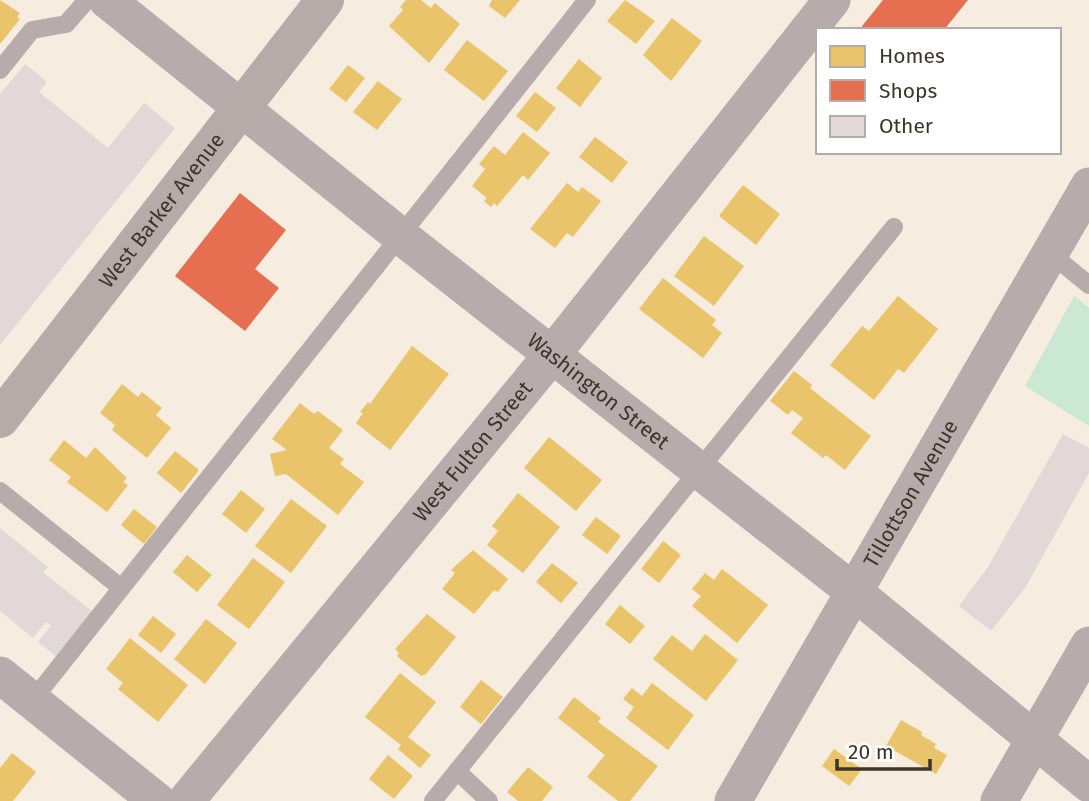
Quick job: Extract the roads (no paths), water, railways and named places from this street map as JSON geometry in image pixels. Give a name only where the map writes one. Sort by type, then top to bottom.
[{"type":"street","name":"Washington Street","points":[[107,0],[551,356],[853,591],[1089,784]]},
{"type":"street","name":"West Barker Avenue","points":[[0,419],[325,0]]},
{"type":"street","name":"West Fulton Street","points":[[186,801],[551,356],[832,0]]},
{"type":"street","name":"Tillottson Avenue","points":[[733,801],[1089,186]]},
{"type":"street","points":[[999,801],[1086,655]]},
{"type":"street","points":[[0,675],[157,801]]},
{"type":"lane","points":[[0,70],[33,30],[66,24],[88,0]]},
{"type":"lane","points":[[32,701],[398,234],[587,0]]},
{"type":"lane","points":[[433,801],[894,227]]},
{"type":"lane","points":[[1050,253],[1089,285]]},
{"type":"lane","points":[[0,491],[120,587]]},
{"type":"lane","points":[[457,771],[489,801]]}]
